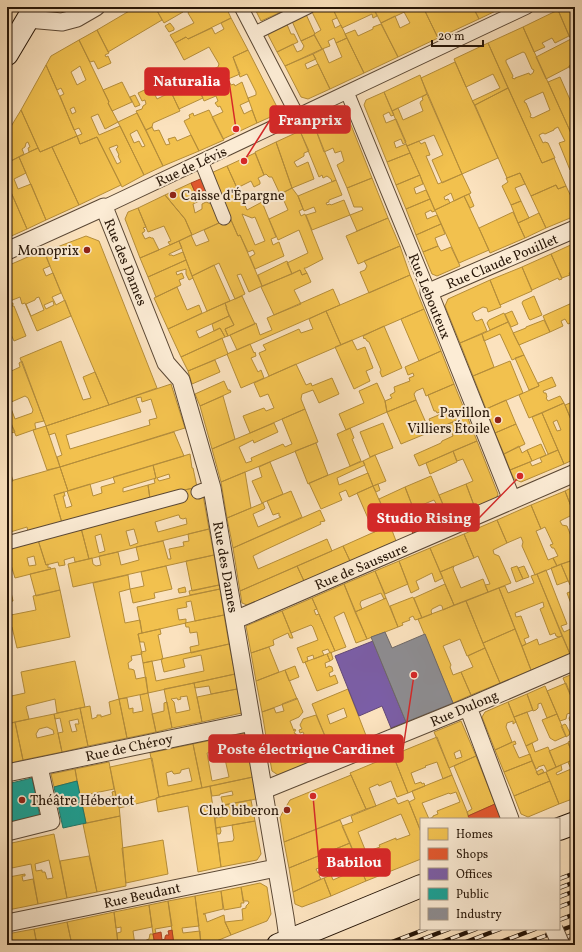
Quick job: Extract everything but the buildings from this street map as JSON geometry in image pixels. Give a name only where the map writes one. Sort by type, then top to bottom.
[{"type":"main road","points":[[7,54],[31,13]]},
{"type":"main road","points":[[560,829],[575,823]]},
{"type":"main road","points":[[285,944],[420,886]]},
{"type":"street","points":[[31,13],[62,22],[77,18],[96,7]]},
{"type":"street","points":[[241,7],[297,115]]},
{"type":"street","points":[[255,33],[308,7]]},
{"type":"street","name":"Rue de Lévis","points":[[7,251],[104,207],[527,7]]},
{"type":"street","name":"Rue Lebouteux","points":[[347,92],[512,500]]},
{"type":"street","points":[[201,161],[224,218]]},
{"type":"street","name":"Rue des Dames","points":[[104,207],[166,363],[181,380],[212,488],[264,790],[276,868],[285,944]]},
{"type":"street","name":"Rue Claude Pouillet","points":[[429,292],[575,229]]},
{"type":"street","name":"Rue de Saussure","points":[[235,620],[575,473]]},
{"type":"street","points":[[7,543],[181,496]]},
{"type":"street","name":"Rue Dulong","points":[[264,790],[468,707],[575,661]]},
{"type":"street","points":[[468,707],[510,818]]},
{"type":"street","name":"Rue de Chéroy","points":[[7,773],[252,722]]},
{"type":"street","points":[[7,832],[51,821],[39,766]]},
{"type":"street","name":"Rue Beudant","points":[[7,922],[276,868]]},
{"type":"street","points":[[554,930],[561,945]]},
{"type":"railway","points":[[560,879],[575,873]]},
{"type":"railway","points":[[560,888],[575,882]]},
{"type":"railway","points":[[560,897],[575,891]]},
{"type":"railway","points":[[560,907],[575,901]]},
{"type":"railway","points":[[560,920],[575,914]]},
{"type":"railway","points":[[520,945],[575,925]]},
{"type":"railway","points":[[384,945],[423,930]]},
{"type":"railway","points":[[407,945],[446,930]]},
{"type":"railway","points":[[434,945],[473,930]]},
{"type":"railway","points":[[458,945],[497,930]]},
{"type":"railway","points":[[493,945],[532,930]]},
{"type":"railway","points":[[546,945],[575,934]]},
{"type":"railway","points":[[568,945],[575,942]]},
{"type":"place","name":"Naturalia","points":[[236,129]]},
{"type":"place","name":"Franprix","points":[[244,161]]},
{"type":"place","name":"Caisse d'Épargne","points":[[173,195]]},
{"type":"place","name":"Monoprix","points":[[87,250]]},
{"type":"place","name":"Pavillon Villiers Étoile","points":[[498,420]]},
{"type":"place","name":"Studio Rising","points":[[520,476]]},
{"type":"place","name":"Poste électrique Cardinet","points":[[414,675]]},
{"type":"place","name":"Babilou","points":[[313,796]]},
{"type":"place","name":"Théâtre Hébertot","points":[[22,800]]},
{"type":"place","name":"Club biberon","points":[[287,810]]}]
